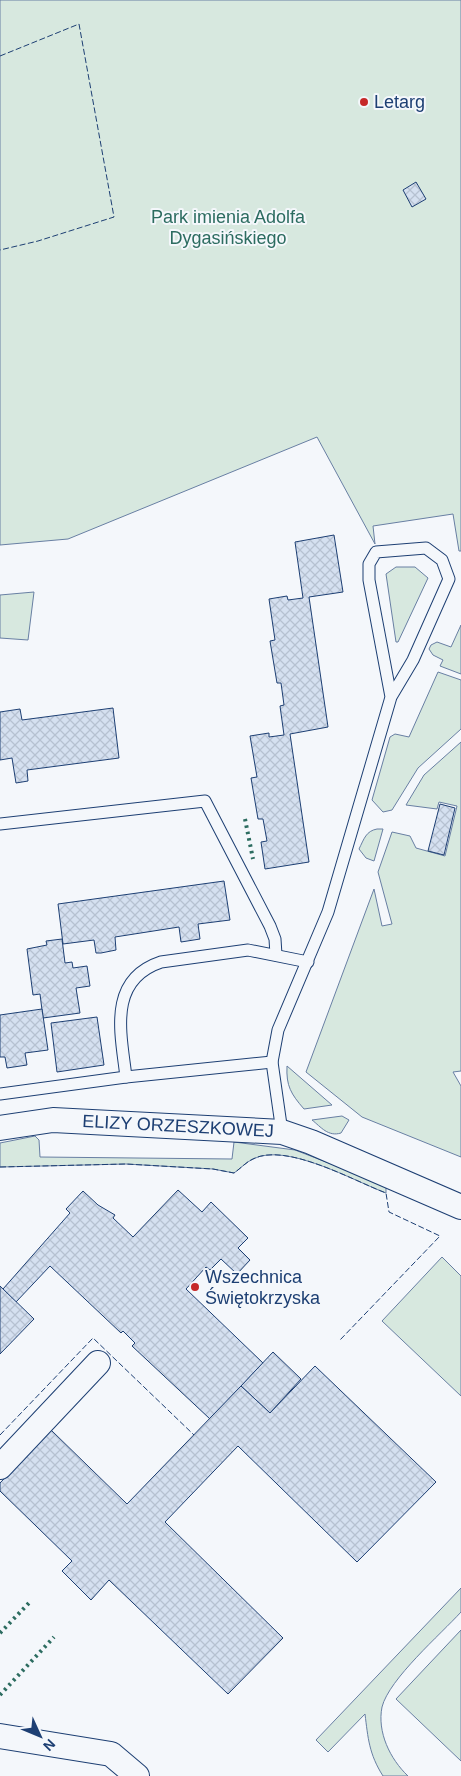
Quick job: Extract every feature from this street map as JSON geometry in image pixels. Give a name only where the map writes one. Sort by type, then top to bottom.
[{"type":"street","name":"ELIZY ORZESZKOWEJ","points":[[0,1128],[53,1120],[282,1132],[310,1142],[461,1207]]},
{"type":"street","points":[[0,1467],[98,1363]]},
{"type":"street","points":[[0,1736],[111,1754],[137,1776]]},
{"type":"lane","points":[[282,1132],[272,1062],[278,1030],[328,912],[391,697],[413,660],[449,579],[442,560],[426,548],[376,552],[368,568],[391,697]]},
{"type":"lane","points":[[0,824],[205,801],[270,926],[275,939],[276,955]]},
{"type":"lane","points":[[126,1077],[120,1006],[127,990],[141,973],[161,962],[238,952],[257,951],[308,962]]},
{"type":"lane","points":[[0,1094],[126,1077],[272,1062]]},
{"type":"green space","name":"Park imienia Adolfa Dygasińskiego","points":[[0,0],[461,0],[461,551],[459,551],[453,514],[373,526],[375,544],[317,437],[68,539],[0,545]]},
{"type":"green space","points":[[396,567],[415,567],[428,578],[398,642],[396,642],[386,574]]},
{"type":"green space","points":[[34,592],[28,640],[0,638],[0,595]]},
{"type":"green space","points":[[461,625],[461,674],[440,666],[443,660],[433,655],[429,649],[431,645],[437,642],[451,647]]},
{"type":"green space","points":[[438,672],[461,680],[461,729],[418,768],[392,810],[383,812],[372,800],[390,737],[395,734],[409,737]]},
{"type":"green space","points":[[461,742],[461,1071],[453,1072],[461,1086],[461,1157],[362,1117],[306,1072],[374,889],[382,926],[392,924],[378,872],[392,832],[410,836],[416,848],[445,856],[457,806],[439,802],[437,809],[406,805],[424,775]]},
{"type":"green space","points":[[377,829],[383,829],[374,861],[366,858],[359,849],[368,834]]},
{"type":"green space","points":[[287,1066],[332,1105],[304,1109],[290,1089],[287,1079]]},
{"type":"green space","points":[[342,1116],[349,1120],[341,1133],[336,1134],[325,1131],[312,1120]]},
{"type":"green space","points":[[35,1136],[39,1140],[40,1157],[232,1159],[234,1142],[295,1150],[386,1185],[386,1193],[339,1172],[283,1155],[267,1155],[253,1159],[234,1173],[213,1169],[126,1164],[0,1167],[0,1143]]},
{"type":"green space","points":[[442,1257],[461,1276],[461,1396],[382,1321]]},
{"type":"green space","points":[[461,1588],[461,1612],[394,1683],[382,1707],[381,1726],[386,1744],[396,1762],[408,1776],[383,1776],[372,1753],[365,1714],[328,1752],[316,1740]]},
{"type":"green space","points":[[461,1630],[461,1761],[396,1699]]},
{"type":"building","points":[[416,182],[426,199],[412,207],[403,190]]},
{"type":"building","points":[[334,535],[343,592],[309,597],[328,727],[290,734],[309,862],[265,869],[261,842],[267,841],[263,819],[258,819],[251,778],[257,777],[250,736],[269,733],[269,737],[284,735],[280,706],[284,705],[281,683],[277,683],[270,641],[275,640],[269,599],[287,596],[288,600],[303,598],[295,542]]},
{"type":"building","points":[[113,708],[119,758],[27,770],[28,781],[16,783],[12,758],[0,760],[0,712],[20,709],[22,720]]},
{"type":"building","points":[[440,804],[455,808],[444,855],[428,851]]},
{"type":"building","points":[[224,881],[230,920],[198,924],[200,939],[181,942],[179,927],[115,937],[116,950],[101,953],[96,953],[94,940],[63,944],[58,904]]},
{"type":"building","points":[[62,939],[65,963],[72,962],[73,968],[87,966],[90,986],[76,988],[80,1013],[43,1018],[40,994],[33,995],[27,949],[47,945],[46,941]]},
{"type":"building","points":[[42,1009],[48,1050],[25,1053],[27,1065],[7,1068],[5,1057],[0,1057],[0,1015]]},
{"type":"building","points":[[97,1017],[104,1065],[57,1072],[51,1023]]},
{"type":"building","points":[[178,1190],[202,1212],[211,1202],[248,1238],[238,1248],[250,1260],[237,1274],[221,1259],[210,1270],[206,1267],[186,1289],[263,1363],[210,1419],[132,1346],[135,1343],[123,1331],[121,1333],[50,1266],[16,1302],[3,1289],[70,1213],[66,1209],[83,1191],[98,1205],[115,1215],[113,1218],[133,1237]]},
{"type":"building","points":[[0,1286],[34,1319],[0,1354]]},
{"type":"building","points":[[273,1352],[301,1379],[270,1413],[241,1386]]},
{"type":"building","points":[[315,1366],[436,1482],[357,1562],[238,1446],[165,1522],[283,1638],[228,1694],[109,1580],[91,1600],[62,1571],[72,1561],[0,1491],[0,1483],[51,1430],[127,1504],[241,1386],[270,1413]]},
{"type":"hedge","points":[[245,819],[253,859]]},
{"type":"hedge","points":[[0,1633],[29,1603]]},
{"type":"hedge","points":[[0,1695],[54,1637]]},
{"type":"fence","points":[[0,56],[79,24],[114,217],[38,241],[0,250]]},
{"type":"fence","points":[[0,1167],[126,1164],[213,1169],[234,1173],[253,1159],[267,1155],[283,1155],[339,1172],[386,1193],[389,1212],[440,1236],[340,1340]]},
{"type":"fence","points":[[0,1435],[93,1338],[194,1435]]},
{"type":"place","name":"Letarg","points":[[364,102]]},
{"type":"place","name":"Wszechnica Świętokrzyska","points":[[195,1287]]}]
